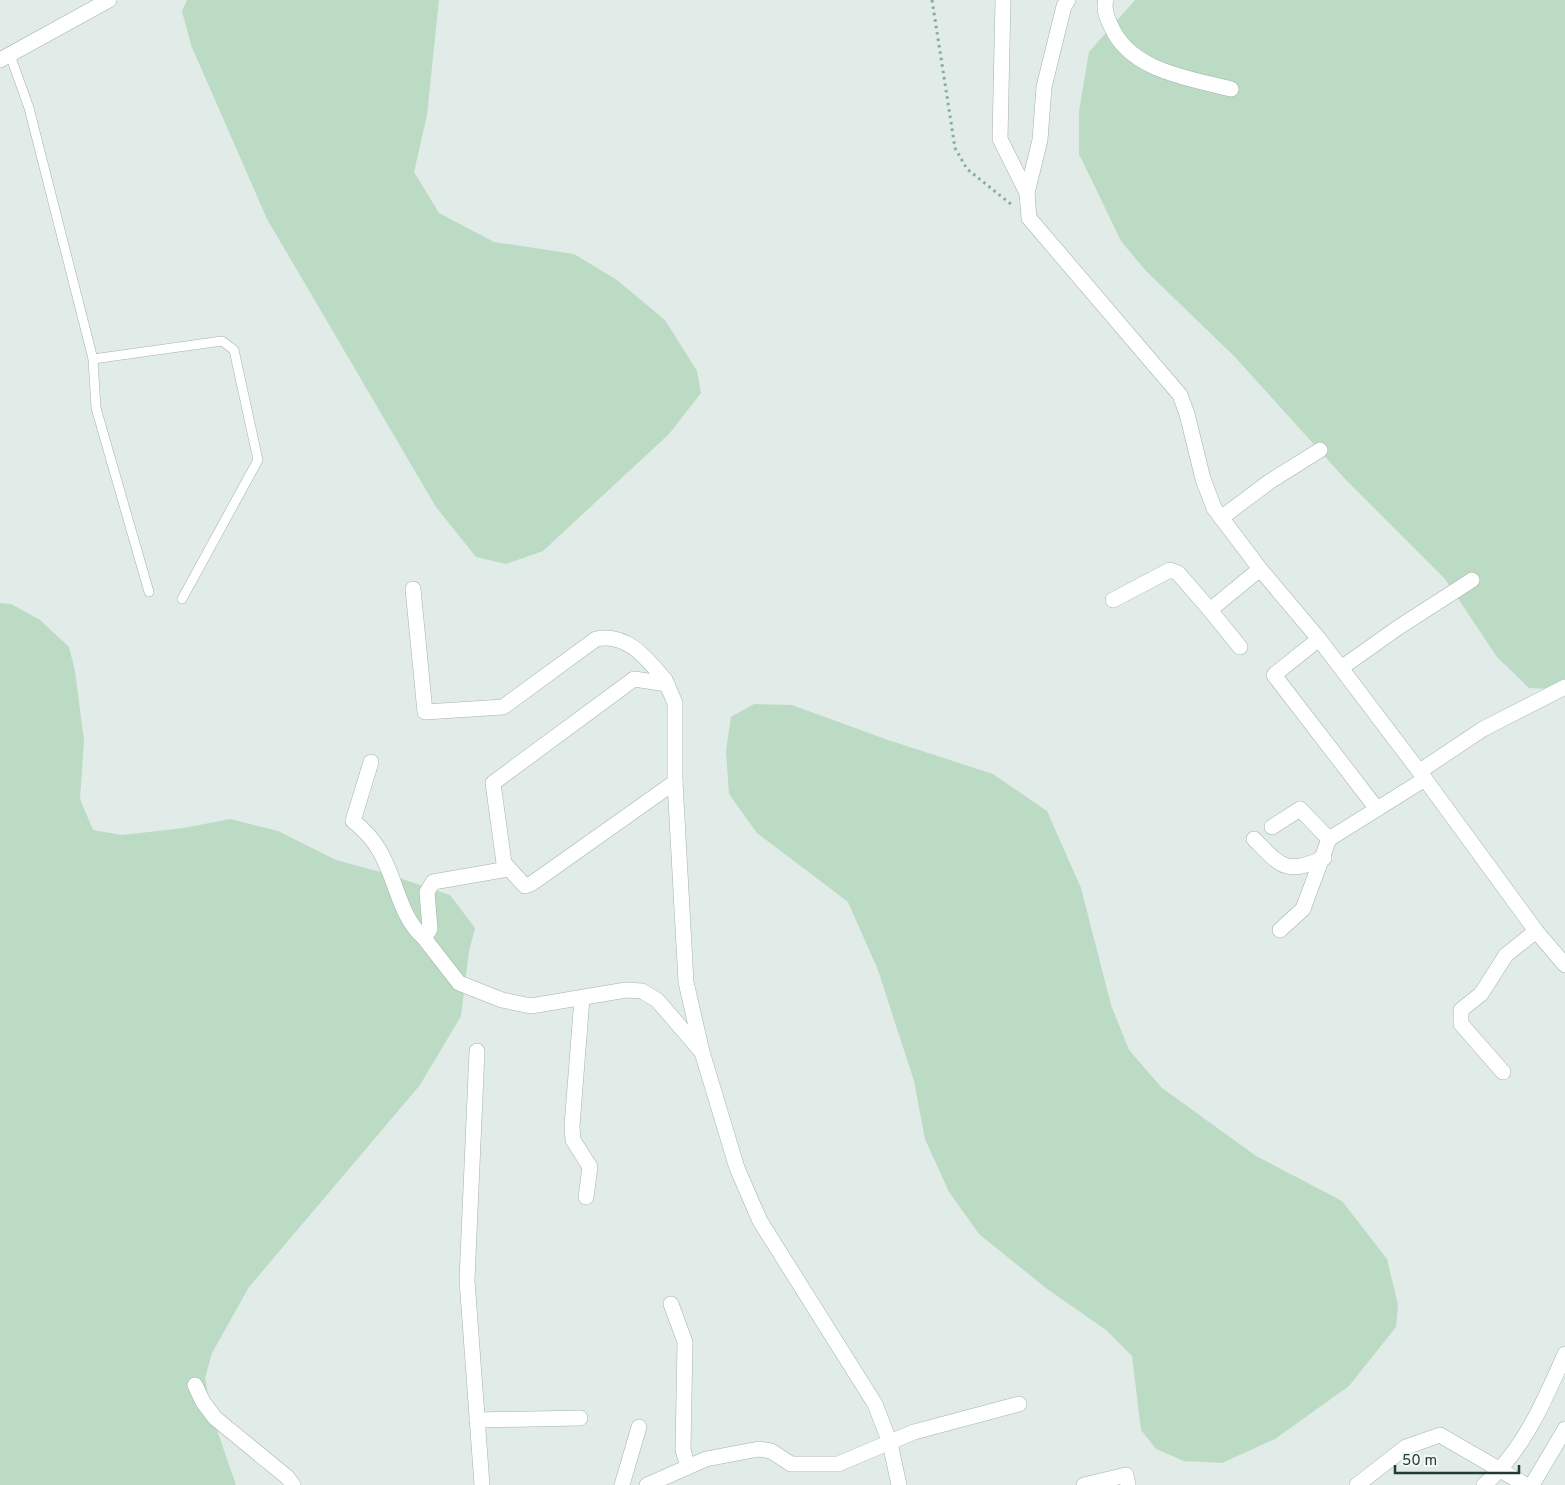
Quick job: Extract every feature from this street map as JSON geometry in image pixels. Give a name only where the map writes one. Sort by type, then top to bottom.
[{"type":"street","points":[[5,58],[109,0]]},
{"type":"street","points":[[1003,0],[1000,139],[1027,193]]},
{"type":"street","points":[[1068,0],[1064,6],[1044,87],[1040,140],[1027,193],[1028,218],[1180,395],[1187,414],[1203,480],[1214,508],[1260,569],[1319,639],[1422,775],[1536,931],[1565,964]]},
{"type":"street","points":[[1106,0],[1108,19],[1115,35],[1129,53],[1171,73],[1231,89]]},
{"type":"street","points":[[1221,518],[1269,482],[1320,450]]},
{"type":"street","points":[[1210,610],[1260,569]]},
{"type":"street","points":[[1113,600],[1170,570],[1178,573],[1240,647]]},
{"type":"street","points":[[1341,668],[1399,627],[1472,580]]},
{"type":"street","points":[[413,589],[425,712],[503,707],[596,639],[608,636],[624,641],[646,657],[666,682],[675,702],[675,782],[686,982],[702,1052],[737,1168],[760,1221],[875,1404],[890,1443],[900,1485]]},
{"type":"street","points":[[1319,639],[1274,675],[1377,809]]},
{"type":"street","points":[[666,682],[634,679],[493,783],[504,863],[525,886],[531,884],[675,782]]},
{"type":"street","points":[[1280,930],[1303,909],[1324,858],[1329,839],[1377,809],[1483,729],[1565,687]]},
{"type":"street","points":[[371,762],[352,820],[366,831],[379,847],[412,928],[424,938],[459,983],[502,1000],[531,1006],[626,990],[642,991],[657,1000],[702,1052]]},
{"type":"street","points":[[1272,827],[1300,809],[1329,839]]},
{"type":"street","points":[[1254,838],[1274,858],[1287,867],[1301,868],[1324,858]]},
{"type":"street","points":[[424,938],[430,928],[427,892],[433,882],[508,869]]},
{"type":"street","points":[[1503,1072],[1461,1024],[1462,1010],[1481,994],[1506,955],[1536,931]]},
{"type":"street","points":[[582,998],[572,1126],[573,1140],[590,1166],[586,1197]]},
{"type":"street","points":[[477,1051],[467,1280],[482,1485]]},
{"type":"street","points":[[671,1304],[685,1342],[683,1450],[688,1467]]},
{"type":"street","points":[[1484,1485],[1502,1470],[1545,1401],[1565,1354]]},
{"type":"street","points":[[196,1385],[203,1402],[215,1418],[287,1477],[293,1485]]},
{"type":"street","points":[[647,1485],[706,1459],[758,1449],[771,1451],[791,1464],[838,1464],[914,1432],[1019,1404]]},
{"type":"street","points":[[477,1420],[580,1418]]},
{"type":"street","points":[[622,1485],[639,1427]]},
{"type":"street","points":[[1532,1485],[1565,1429]]},
{"type":"street","points":[[1356,1485],[1406,1447],[1440,1435],[1526,1485]]},
{"type":"street","points":[[1084,1485],[1126,1475],[1128,1485]]},
{"type":"lane","points":[[5,58],[29,108],[93,359],[96,408],[149,592]]},
{"type":"lane","points":[[93,359],[222,341],[234,350],[258,460],[182,599]]},
{"type":"path","points":[[932,0],[955,148],[967,168],[1028,218]]},
{"type":"green space","points":[[187,0],[439,0],[427,115],[414,172],[439,213],[494,242],[574,254],[617,280],[665,320],[697,371],[701,393],[669,434],[543,551],[506,564],[476,557],[436,507],[267,219],[191,45],[182,11]]},
{"type":"green space","points":[[1135,0],[1565,0],[1565,684],[1553,689],[1529,688],[1497,657],[1445,579],[1347,481],[1235,357],[1146,271],[1121,241],[1079,154],[1079,111],[1089,52]]},
{"type":"green space","points":[[0,603],[11,604],[40,620],[69,647],[75,671],[84,741],[80,799],[93,830],[122,835],[184,828],[230,819],[278,831],[336,860],[384,873],[450,895],[475,928],[469,951],[461,1016],[420,1085],[249,1287],[212,1353],[205,1378],[212,1416],[236,1485],[0,1485]]},
{"type":"green space","points":[[754,704],[792,705],[888,740],[993,774],[1047,811],[1081,888],[1111,1005],[1129,1050],[1162,1088],[1256,1156],[1342,1201],[1387,1259],[1398,1305],[1396,1327],[1349,1386],[1275,1439],[1222,1463],[1184,1461],[1156,1449],[1141,1430],[1132,1356],[1106,1330],[1046,1288],[979,1234],[949,1192],[925,1139],[914,1081],[878,970],[848,902],[757,833],[729,794],[726,751],[731,717]]}]
